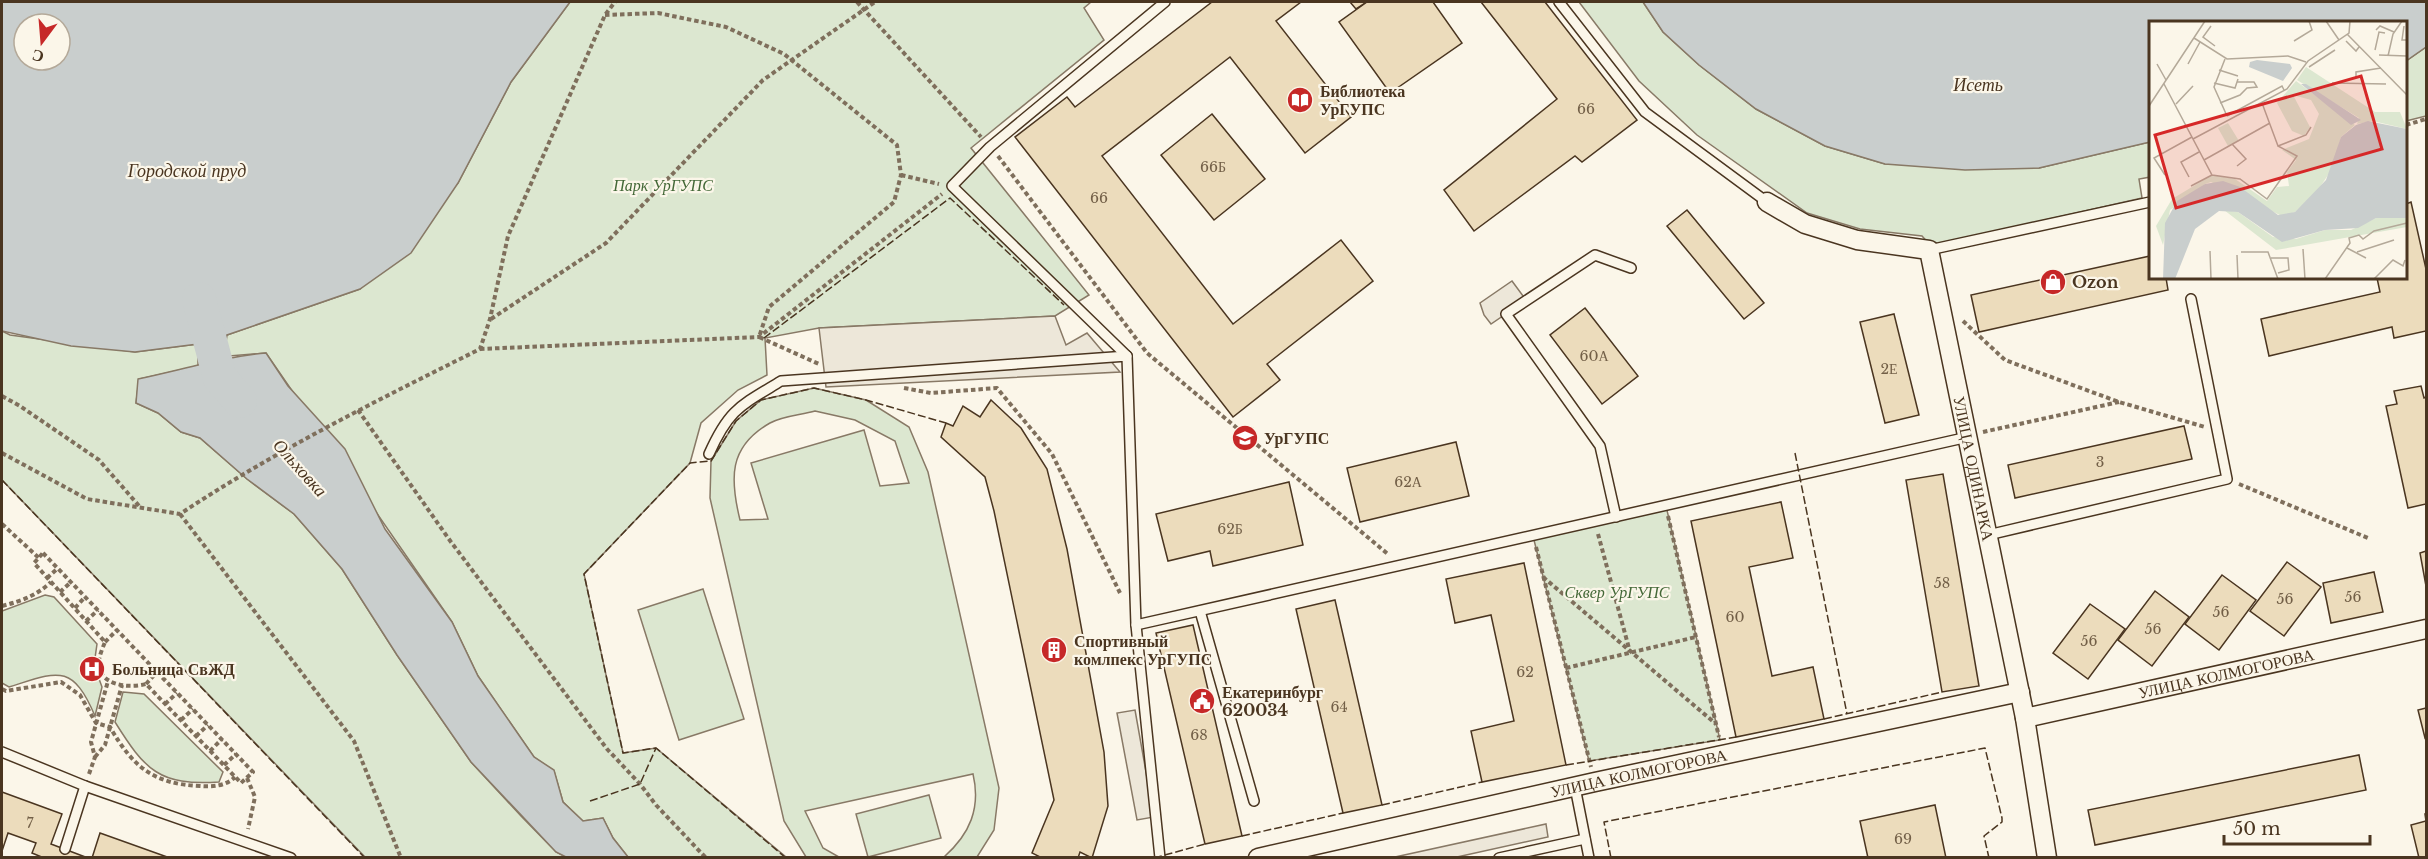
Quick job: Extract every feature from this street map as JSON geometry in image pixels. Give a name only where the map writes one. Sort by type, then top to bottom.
[{"type":"street","points":[[1767,202],[1805,224],[1857,240],[1929,250]]},
{"type":"street","name":"УЛИЦА ОДИНАРКА","points":[[1929,250],[2020,692],[2047,858]]},
{"type":"street","name":"УЛИЦА КОЛМОГОРОВА","points":[[2025,718],[2427,630]]},
{"type":"street","name":"УЛИЦА КОЛМОГОРОВА","points":[[1258,858],[1595,782],[2020,692]]},
{"type":"lane","points":[[1160,858],[1136,625],[1127,356],[952,186],[990,147],[1108,47],[1166,2]]},
{"type":"lane","points":[[1559,2],[1645,112],[1767,202]]},
{"type":"lane","points":[[1929,250],[2149,202]]},
{"type":"lane","points":[[1616,518],[1600,446],[1506,314],[1595,255],[1631,268]]},
{"type":"lane","points":[[1988,535],[2227,480],[2191,299]]},
{"type":"lane","points":[[709,454],[720,430],[737,407],[781,381],[1127,356]]},
{"type":"lane","points":[[1136,625],[1616,518],[1968,436]]},
{"type":"lane","points":[[1200,611],[1254,801]]},
{"type":"lane","points":[[2,752],[86,786],[291,858]]},
{"type":"lane","points":[[65,849],[86,786]]},
{"type":"lane","points":[[1575,787],[1588,858]]},
{"type":"lane","points":[[1499,858],[1585,839]]},
{"type":"path","points":[[480,349],[490,320],[508,236],[605,15],[615,2]]},
{"type":"path","points":[[857,2],[990,147],[1147,353],[1401,566]]},
{"type":"path","points":[[490,320],[606,243],[763,80],[792,62],[875,2]]},
{"type":"path","points":[[605,15],[658,13],[726,27],[784,54],[897,145],[901,175],[894,202],[769,308],[759,337]]},
{"type":"path","points":[[2407,125],[2427,119]]},
{"type":"path","points":[[901,175],[952,186]]},
{"type":"path","points":[[2,453],[87,499],[180,514],[223,486],[357,410],[480,349],[759,337],[952,186]]},
{"type":"path","points":[[1959,317],[2005,360],[2119,402],[2217,430]]},
{"type":"path","points":[[931,393],[997,388],[1053,454],[1136,625]]},
{"type":"path","points":[[2,396],[99,460],[141,508]]},
{"type":"path","points":[[1968,436],[2119,402]]},
{"type":"path","points":[[357,410],[451,542],[607,749],[640,784],[656,806],[706,858]]},
{"type":"path","points":[[2227,480],[2368,538]]},
{"type":"path","points":[[1666,506],[1724,755]]},
{"type":"path","points":[[180,514],[354,741],[401,858]]},
{"type":"path","points":[[1595,522],[1631,653]]},
{"type":"path","points":[[2,524],[39,558]]},
{"type":"path","points":[[1533,536],[1595,782]]},
{"type":"path","points":[[105,642],[33,563],[43,553],[253,772],[241,783],[146,684]]},
{"type":"path","points":[[2,606],[23,601],[39,592],[58,568]]},
{"type":"path","points":[[1542,576],[1716,724]]},
{"type":"path","points":[[60,592],[71,582]]},
{"type":"path","points":[[75,608],[85,597]]},
{"type":"path","points":[[86,621],[98,610]]},
{"type":"path","points":[[117,630],[105,642],[99,659],[100,671],[108,681],[122,685],[146,684],[157,672]]},
{"type":"path","points":[[1566,668],[1696,637]]},
{"type":"path","points":[[2,689],[6,691],[62,681],[80,695],[96,723],[110,727],[127,755],[158,779],[181,785],[209,787],[228,783],[235,777]]},
{"type":"path","points":[[95,757],[91,742],[108,681]]},
{"type":"path","points":[[86,786],[95,757],[105,745],[122,685]]},
{"type":"path","points":[[165,704],[177,693]]},
{"type":"path","points":[[181,720],[193,710]]},
{"type":"path","points":[[196,736],[208,725]]},
{"type":"path","points":[[210,751],[222,739]]},
{"type":"path","points":[[224,765],[236,754]]},
{"type":"path","points":[[247,778],[255,796],[248,828]]},
{"type":"green space","name":"Парк УрГУПС","points":[[570,2],[1091,2],[1084,8],[1104,40],[971,148],[1089,295],[1055,316],[819,328],[765,338],[767,375],[738,390],[701,423],[690,463],[584,574],[623,753],[656,748],[786,857],[628,857],[613,838],[603,818],[583,821],[563,802],[554,771],[534,757],[478,676],[452,622],[266,353],[229,356],[225,350],[227,335],[360,289],[458,183],[511,82]]},
{"type":"green space","points":[[1579,2],[1643,2],[1663,32],[1699,65],[1756,109],[1825,146],[1885,164],[2039,168],[2149,142],[2149,177],[2139,179],[2142,198],[1931,246],[1922,236],[1860,229],[1807,213],[1697,135],[1639,81]]},
{"type":"green space","points":[[2426,47],[2426,116],[2407,121],[2407,60]]},
{"type":"green space","points":[[2,331],[10,335],[135,352],[198,344],[198,366],[139,379],[136,403],[158,413],[181,432],[200,438],[247,479],[294,514],[342,569],[397,655],[471,762],[556,852],[566,857],[365,857],[2,480]]},
{"type":"green space","points":[[814,388],[866,400],[909,427],[928,472],[999,788],[994,830],[977,857],[944,857],[961,839],[971,820],[975,798],[973,774],[805,811],[823,848],[839,857],[806,857],[784,821],[710,498],[711,461],[736,421],[761,400]],"holes":[[[815,411],[855,420],[895,441],[909,483],[880,486],[864,430],[751,463],[768,519],[740,520],[734,478],[736,465],[739,453],[756,432],[786,417]]]},
{"type":"green space","name":"Сквер УрГУПС","points":[[1666,506],[1720,740],[1589,761],[1533,536]]},
{"type":"green space","points":[[703,589],[744,719],[679,740],[638,610]]},
{"type":"green space","points":[[45,595],[54,597],[97,644],[94,665],[102,687],[95,716],[79,687],[70,679],[51,675],[9,687],[2,683],[2,611]]},
{"type":"green space","points":[[123,692],[144,694],[223,772],[219,782],[182,781],[156,772],[145,763],[115,722]]},
{"type":"green space","points":[[929,795],[941,838],[868,857],[856,814]]},
{"type":"shaded area","points":[[1512,281],[1526,300],[1491,324],[1484,315],[1480,303]]},
{"type":"shaded area","points":[[1055,316],[1066,345],[1087,333],[1120,372],[826,387],[819,328]]},
{"type":"shaded area","points":[[1135,710],[1154,817],[1137,820],[1117,713]]},
{"type":"shaded area","points":[[1546,824],[1548,837],[1457,857],[1395,857]]},
{"type":"water","name":"Городской пруд","points":[[2,2],[570,2],[511,82],[458,183],[411,253],[360,289],[227,335],[212,345],[198,344],[135,352],[71,346],[2,331]]},
{"type":"water","name":"Исеть","points":[[1643,2],[2426,2],[2426,47],[2407,60],[2407,21],[2149,21],[2149,142],[2039,168],[1965,170],[1885,164],[1825,146],[1756,109],[1699,65],[1663,32]]},
{"type":"water","points":[[266,353],[288,386],[345,449],[385,529],[452,622],[478,676],[534,757],[554,770],[563,802],[583,821],[603,818],[613,838],[628,857],[566,857],[556,852],[471,762],[397,655],[342,569],[294,514],[247,479],[200,438],[181,432],[158,413],[136,403],[138,379]]},
{"type":"building","points":[[1212,2],[1301,2],[1276,21],[1351,117],[1305,153],[1230,57],[1102,156],[1233,324],[1341,240],[1373,281],[1267,364],[1280,380],[1233,417],[1015,137],[1067,97],[1075,107]]},
{"type":"building","points":[[1350,2],[1367,2],[1356,9]]},
{"type":"building","points":[[1367,2],[1433,2],[1462,43],[1390,93],[1339,22]]},
{"type":"building","points":[[1481,2],[1545,2],[1637,120],[1582,162],[1575,156],[1474,231],[1444,190],[1557,99]]},
{"type":"building","points":[[1212,114],[1265,179],[1214,220],[1161,155]]},
{"type":"building","points":[[2411,202],[2426,269],[2426,331],[2394,338],[2392,327],[2269,356],[2261,319],[2380,292],[2377,279],[2407,279],[2407,204]]},
{"type":"building","points":[[1687,210],[1764,303],[1744,319],[1667,226]]},
{"type":"building","points":[[2149,256],[2149,279],[2166,279],[2168,290],[1979,332],[1971,295]]},
{"type":"building","points":[[1585,308],[1638,376],[1602,404],[1550,335]]},
{"type":"building","points":[[1894,314],[1919,415],[1885,423],[1860,322]]},
{"type":"building","points":[[2421,386],[2424,398],[2426,397],[2426,504],[2408,508],[2386,406],[2397,404],[2394,391]]},
{"type":"building","name":"Спортивный комлпекс УрГУПС","points":[[991,400],[1021,428],[1047,469],[1067,549],[1104,752],[1108,806],[1092,858],[1080,852],[1078,858],[1042,858],[1032,853],[1054,800],[994,511],[985,477],[941,437],[946,423],[953,426],[963,406],[980,417]]},
{"type":"building","points":[[2184,426],[2192,459],[2015,498],[2008,465]]},
{"type":"building","points":[[1456,442],[1469,496],[1360,522],[1347,468]]},
{"type":"building","points":[[1943,474],[1979,686],[1942,692],[1906,480]]},
{"type":"building","points":[[1289,482],[1303,545],[1213,566],[1210,551],[1168,561],[1156,514]]},
{"type":"building","points":[[1781,502],[1793,558],[1749,567],[1772,676],[1813,667],[1824,719],[1736,737],[1691,521]]},
{"type":"building","points":[[2426,551],[2426,586],[2420,553]]},
{"type":"building","points":[[2287,562],[2321,587],[2284,636],[2250,611]]},
{"type":"building","points":[[1524,563],[1566,765],[1482,782],[1471,731],[1514,721],[1491,615],[1455,623],[1446,579]]},
{"type":"building","points":[[2374,572],[2383,612],[2331,623],[2323,583]]},
{"type":"building","points":[[2222,575],[2256,600],[2219,650],[2185,624]]},
{"type":"building","points":[[2155,591],[2189,617],[2152,666],[2118,640]]},
{"type":"building","points":[[1335,600],[1382,805],[1343,813],[1296,609]]},
{"type":"building","points":[[2090,604],[2125,629],[2088,679],[2053,653]]},
{"type":"building","points":[[1193,625],[1242,836],[1205,844],[1156,633]]},
{"type":"building","points":[[2426,708],[2426,737],[2425,738],[2418,710]]},
{"type":"building","points":[[2359,755],[2366,790],[2095,845],[2088,810]]},
{"type":"building","points":[[2,792],[62,814],[51,844],[88,858],[44,858],[32,853],[36,843],[8,833],[2,851]]},
{"type":"building","points":[[1935,805],[1946,858],[1868,858],[1860,821]]},
{"type":"building","points":[[2426,821],[2426,858],[2419,858],[2411,825]]},
{"type":"building","points":[[100,833],[170,858],[92,858]]},
{"type":"waterway","name":"Ольховка","points":[[199,299],[220,378],[240,401]]},
{"type":"fence","points":[[764,338],[950,198],[1064,305]]},
{"type":"fence","points":[[786,858],[656,748],[623,753],[584,574],[690,463],[711,461],[736,421],[761,400],[814,388],[946,423]]},
{"type":"fence","points":[[1795,453],[1847,714]]},
{"type":"fence","points":[[2,480],[365,858]]},
{"type":"fence","points":[[1824,719],[1942,692]]},
{"type":"fence","points":[[1566,765],[1736,737]]},
{"type":"fence","points":[[590,801],[640,784],[656,748]]},
{"type":"fence","points":[[1611,858],[1604,822],[1985,748],[2002,818],[2002,822],[1984,836],[1989,858]]},
{"type":"fence","points":[[1382,805],[1482,782]]},
{"type":"fence","points":[[1242,836],[1343,813]]},
{"type":"fence","points":[[1154,858],[1205,844]]},
{"type":"place","name":"Библиотека УрГУПС","points":[[1300,100]]},
{"type":"place","name":"Ozon","points":[[2053,282]]},
{"type":"place","name":"УрГУПС","points":[[1245,438]]},
{"type":"place","name":"Спортивный комлпекс УрГУПС","points":[[1054,650]]},
{"type":"place","name":"Больница СвЖД","points":[[92,669]]},
{"type":"place","name":"Екатеринбург 620034","points":[[1202,701]]}]
